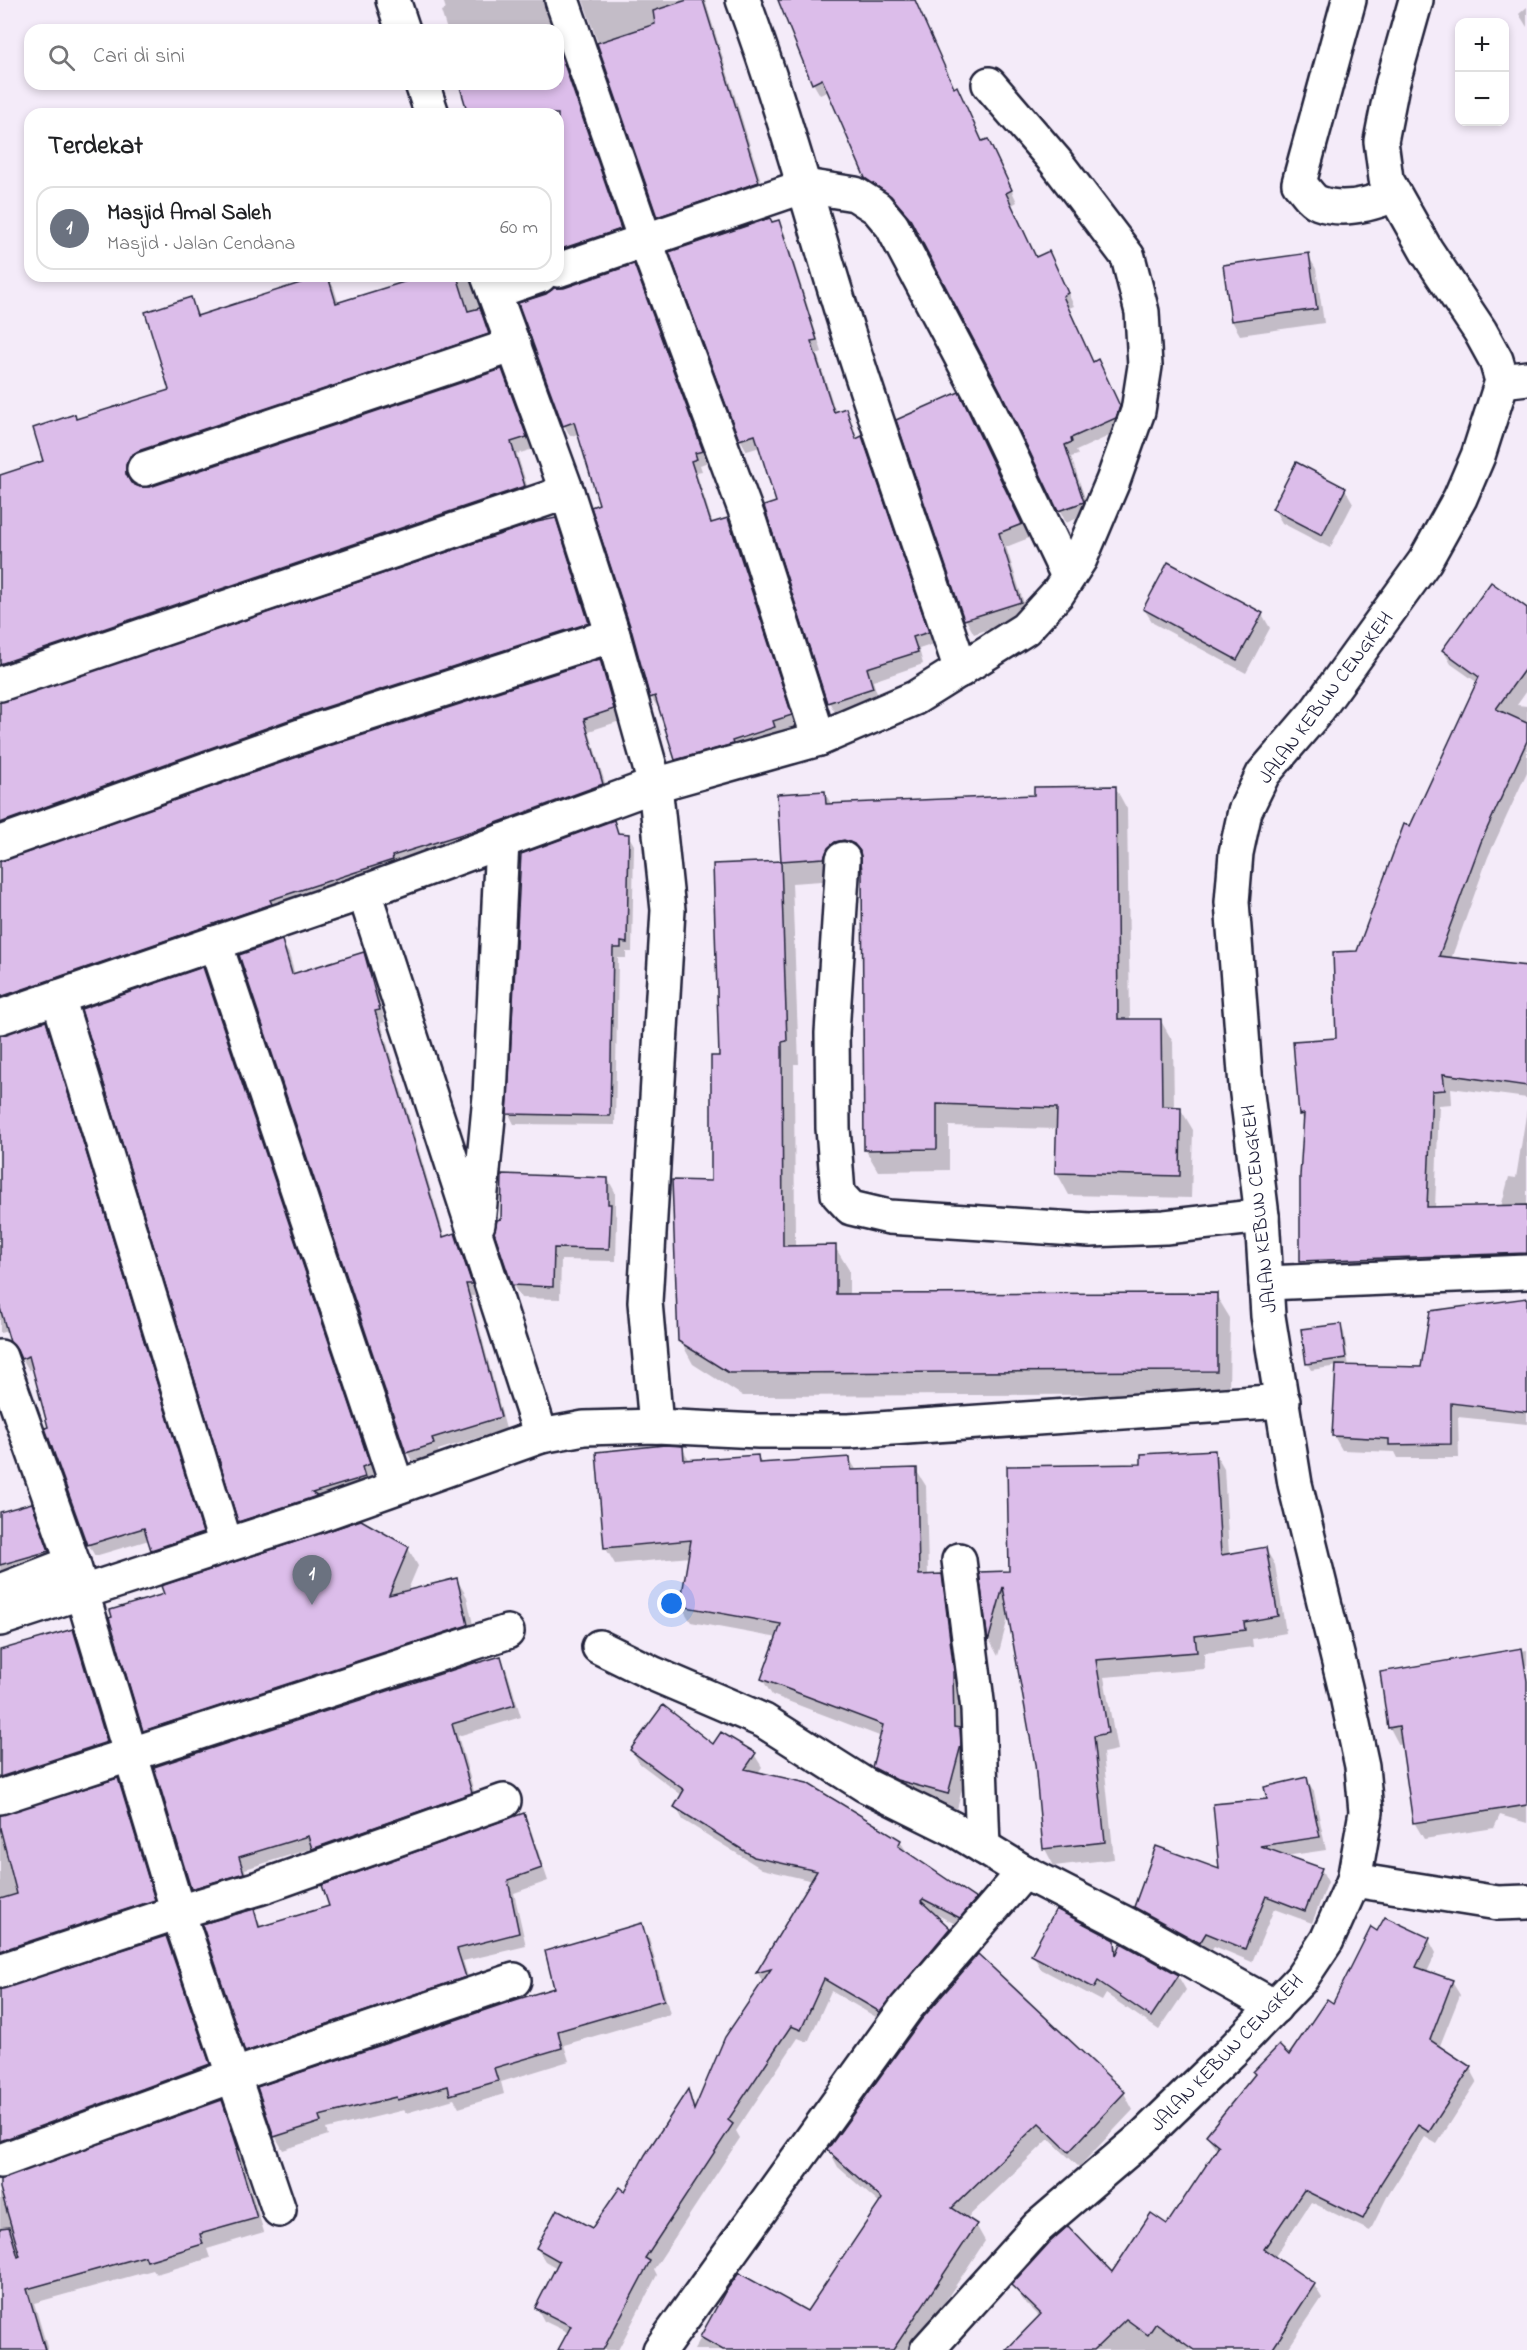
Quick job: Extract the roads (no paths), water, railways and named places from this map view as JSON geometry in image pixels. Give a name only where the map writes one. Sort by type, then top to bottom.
[{"type":"street","points":[[393,0],[401,24]]},
{"type":"street","points":[[562,0],[645,240],[750,524],[819,739]]},
{"type":"street","points":[[743,0],[767,64],[851,342],[961,670]]},
{"type":"street","points":[[1349,0],[1299,183],[1318,202],[1335,206],[1356,206],[1377,202],[1394,195]]},
{"type":"street","name":"JALAN KEBUN CENGKEH","points":[[927,2350],[1038,2227],[1142,2138],[1301,1979],[1327,1940],[1354,1880],[1366,1812],[1362,1767],[1346,1687],[1295,1484],[1268,1316],[1262,1216],[1246,1086],[1232,902],[1236,853],[1245,812],[1263,774],[1316,712],[1425,561],[1460,498],[1515,380],[1496,360],[1480,331],[1449,287],[1386,179],[1381,141],[1392,85],[1416,0]]},
{"type":"street","points":[[0,1017],[364,892],[655,785],[819,739],[915,698],[1025,629],[1058,593],[1080,559],[1113,481],[1138,411],[1145,366],[1142,312],[1128,257],[1056,162],[989,84]]},
{"type":"street","points":[[424,90],[430,108]]},
{"type":"street","points":[[564,268],[805,186],[855,194],[877,208],[891,226],[984,400],[1068,576]]},
{"type":"street","points":[[491,284],[567,492],[613,635],[655,785],[668,910],[645,1302],[657,1426]]},
{"type":"street","points":[[144,469],[514,345]]},
{"type":"street","points":[[0,684],[567,492]]},
{"type":"street","points":[[0,843],[320,729],[613,635]]},
{"type":"street","points":[[476,1237],[490,1096],[501,841]]},
{"type":"street","points":[[843,859],[832,1033],[833,1128],[837,1194],[850,1208],[889,1217],[1090,1230],[1164,1227],[1262,1216]]},
{"type":"street","points":[[364,892],[541,1436]]},
{"type":"street","points":[[215,943],[397,1486]]},
{"type":"street","points":[[58,997],[226,1545]]},
{"type":"street","points":[[1266,1283],[1527,1272]]},
{"type":"street","points":[[0,1357],[77,1579],[178,1912],[279,2210]]},
{"type":"street","points":[[0,1591],[77,1579],[226,1545],[316,1516],[541,1436],[589,1428],[657,1426],[758,1431],[849,1431],[1282,1401]]},
{"type":"street","points":[[959,1560],[978,1709],[983,1847]]},
{"type":"street","points":[[0,1619],[77,1579]]},
{"type":"street","points":[[0,1797],[129,1753],[445,1654],[507,1632]]},
{"type":"street","points":[[599,1647],[654,1674],[764,1721],[865,1785],[952,1828],[1024,1872],[1128,1925],[1275,2007]]},
{"type":"street","points":[[0,1971],[178,1912],[259,1888],[504,1801]]},
{"type":"street","points":[[660,2350],[906,2008],[1024,1872]]},
{"type":"street","points":[[1354,1880],[1498,1903],[1527,1902]]},
{"type":"street","points":[[0,2161],[234,2075],[514,1980]]},
{"type":"place","name":"Masjid Amal Saleh","points":[[312,1605]]}]
